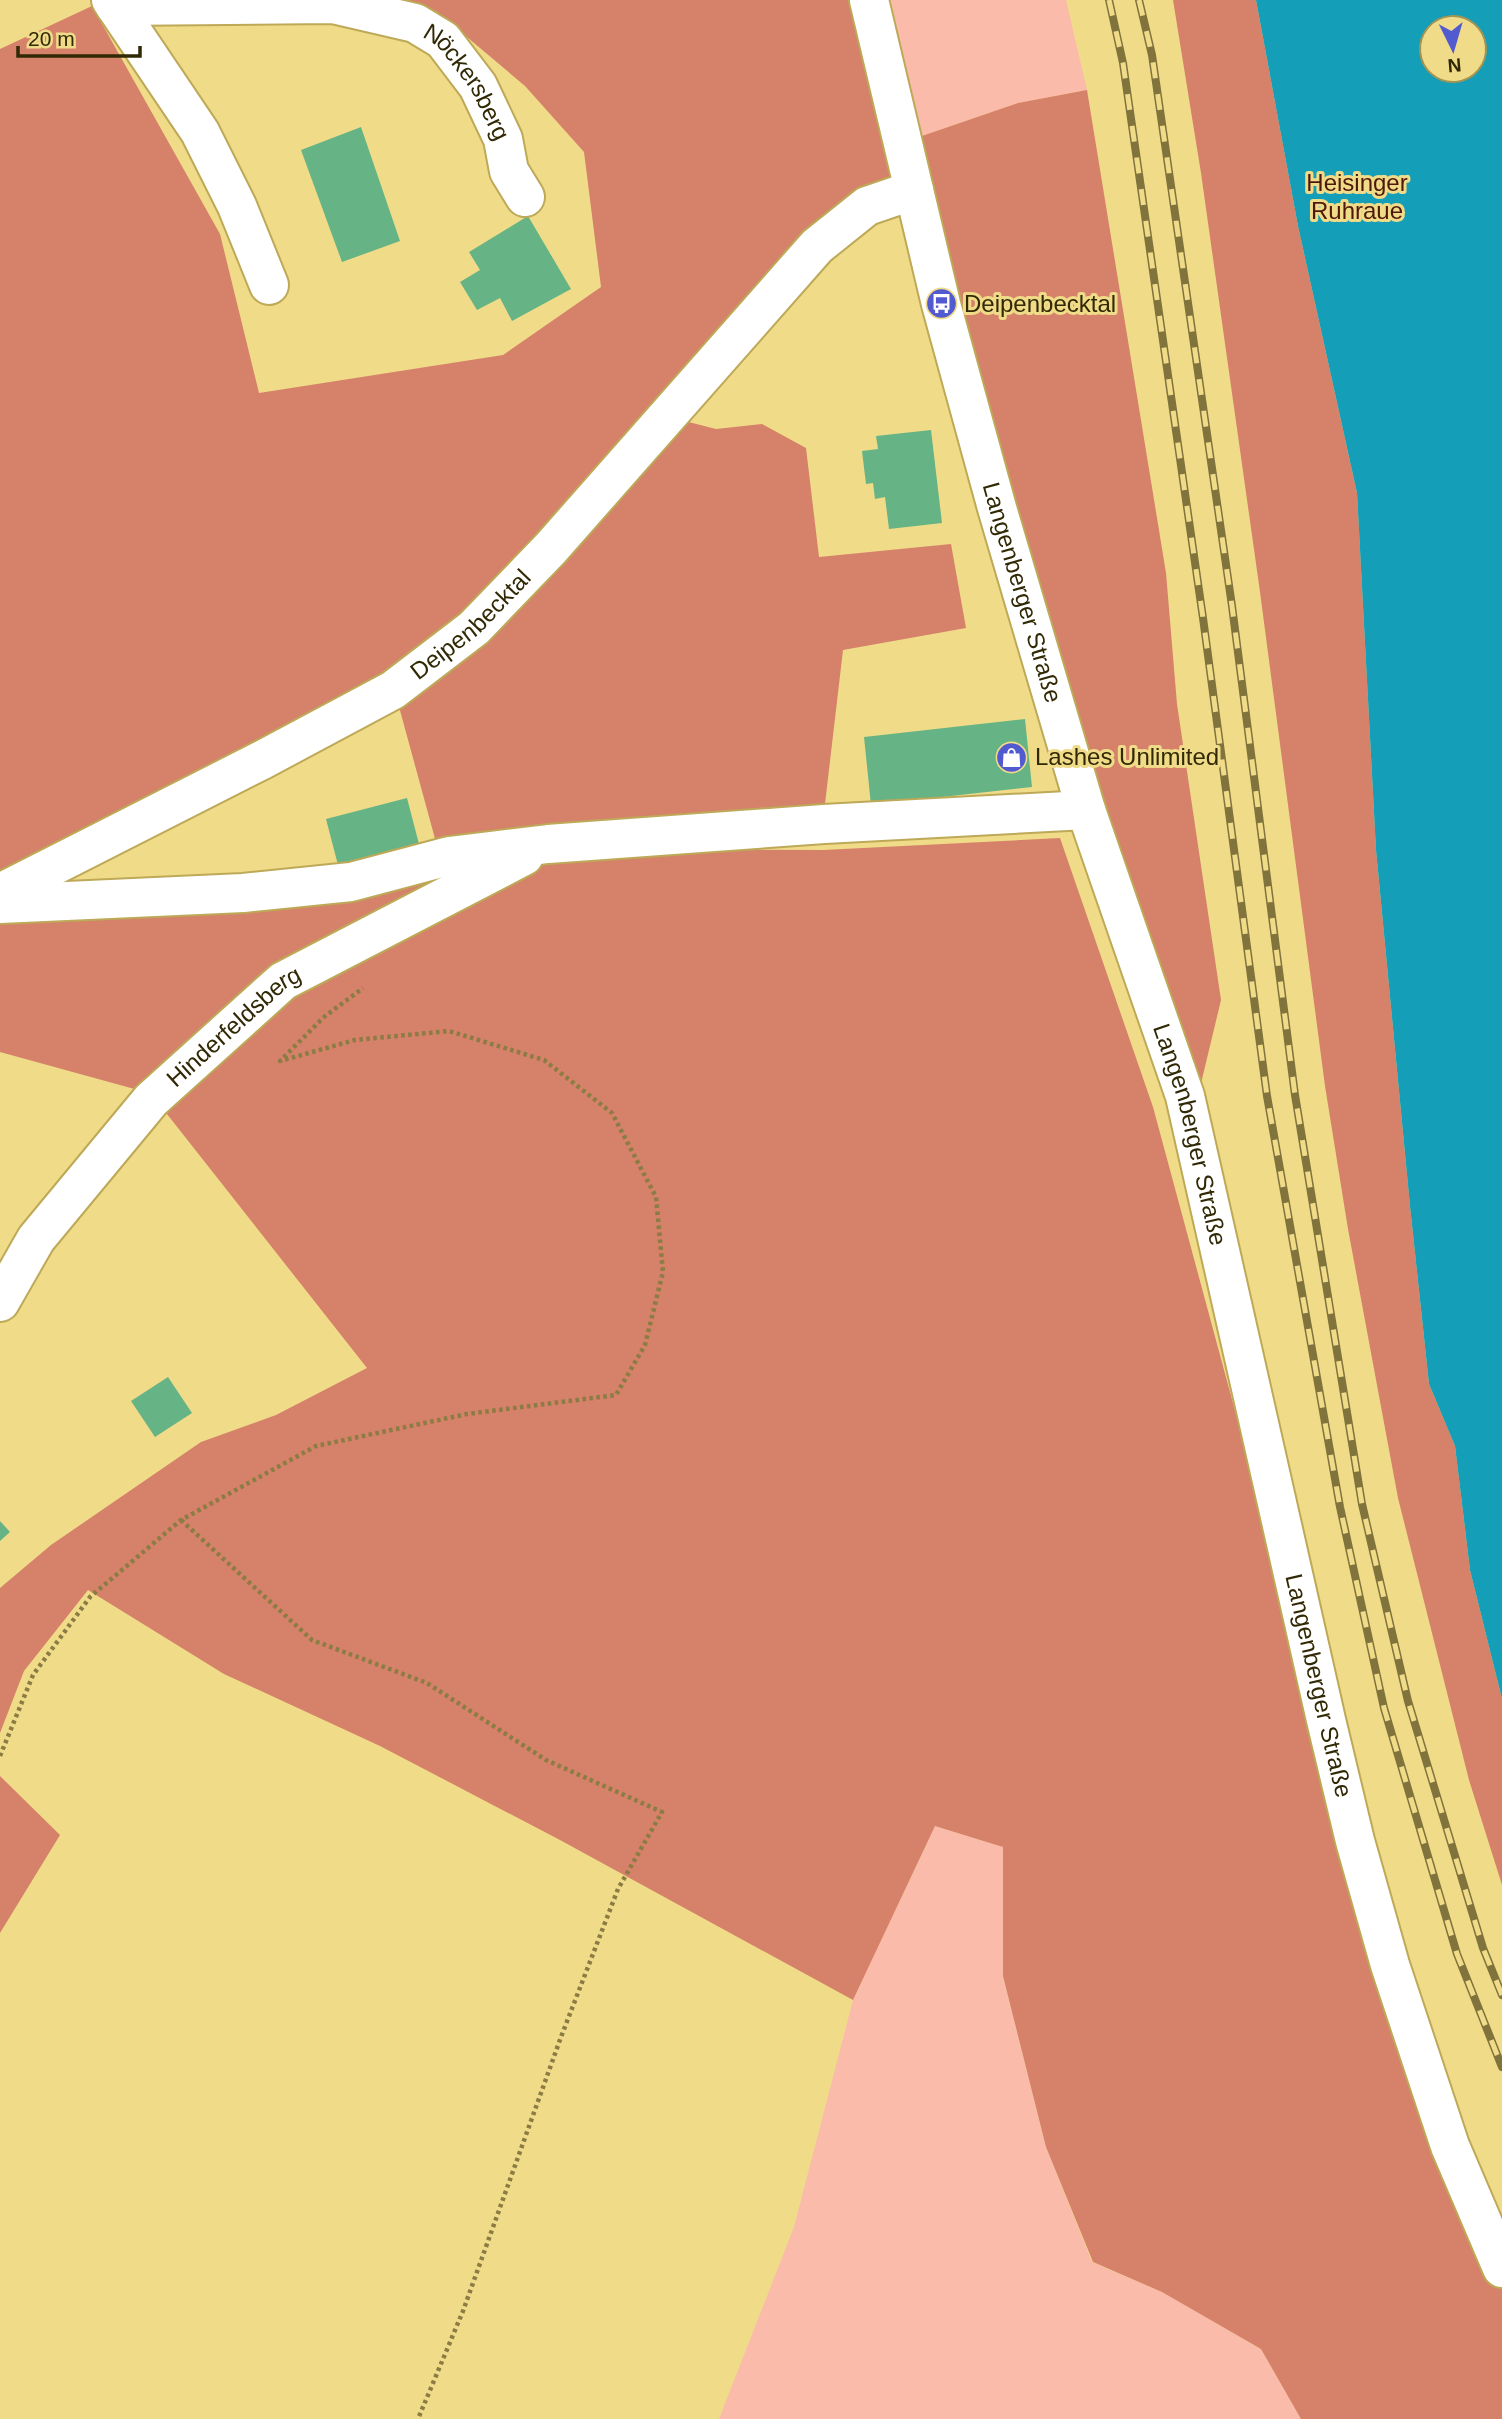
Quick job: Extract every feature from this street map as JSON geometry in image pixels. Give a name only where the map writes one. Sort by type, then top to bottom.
[{"type":"main road","name":"Langenberger Straße","points":[[869,0],[942,304],[997,508],[1086,810],[1185,1097],[1355,1841],[1390,1965],[1450,2146],[1502,2268]]},
{"type":"main road","name":"Nöckersberg","points":[[113,3],[333,4],[415,23],[443,40],[478,86],[503,139],[509,171],[525,197]]},
{"type":"main road","name":"Nöckersberg","points":[[113,3],[200,132],[237,206],[269,285]]},
{"type":"main road","name":"Deipenbecktal","points":[[0,893],[394,690],[474,628],[551,548],[817,246],[867,206],[914,190]]},
{"type":"main road","points":[[0,904],[243,893],[351,882],[449,856],[548,844],[838,823],[1086,810]]},
{"type":"main road","name":"Hinderfeldsberg","points":[[0,1302],[36,1239],[151,1100],[283,981],[548,844]]},
{"type":"path","points":[[0,1756],[33,1675],[90,1597],[181,1520],[316,1446],[467,1414],[616,1395],[645,1345],[663,1272],[656,1197],[612,1113],[544,1060],[449,1031],[355,1040],[280,1061],[324,1017],[365,987]]},
{"type":"path","points":[[181,1520],[312,1640],[427,1683],[547,1760],[662,1812],[618,1889],[561,2037],[463,2311],[418,2419]]},
{"type":"shaded area","points":[[216,0],[873,0],[911,189],[871,201],[471,629],[0,889],[0,49],[92,6],[220,234],[259,393],[503,355],[601,287],[584,152],[525,86],[436,11]]},
{"type":"shaded area","points":[[891,0],[1066,0],[1087,90],[1018,103],[919,137]]},
{"type":"shaded area","points":[[1173,0],[1256,0],[1298,226],[1357,493],[1376,850],[1410,1206],[1429,1384],[1455,1446],[1470,1570],[1502,1699],[1502,1885],[1469,1780],[1398,1498],[1348,1229],[1325,1086],[1201,173]]},
{"type":"shaded area","points":[[1087,90],[1166,573],[1177,704],[1221,1000],[1198,1096],[1098,795],[1014,507],[919,137],[1018,103]]},
{"type":"shaded area","points":[[669,417],[716,429],[762,424],[806,448],[819,557],[951,544],[966,628],[843,650],[823,821],[440,857],[395,692]]},
{"type":"shaded area","points":[[1060,838],[1153,1107],[1318,1718],[1502,2283],[1502,2419],[1301,2419],[1261,2349],[1162,2292],[1093,2262],[1046,2147],[1003,1976],[1003,1847],[935,1826],[853,2000],[560,1840],[380,1746],[224,1674],[88,1590],[24,1671],[0,1733],[0,1588],[51,1545],[201,1442],[276,1415],[367,1368],[152,1095],[497,848],[823,850]]},
{"type":"shaded area","points":[[485,850],[149,1093],[0,1052],[0,894],[115,901]]},
{"type":"shaded area","points":[[0,1776],[60,1835],[0,1933]]},
{"type":"shaded area","points":[[935,1826],[1004,1847],[1003,1976],[1046,2147],[1092,2262],[1162,2292],[1261,2349],[1301,2419],[719,2419],[794,2227],[853,2000]]},
{"type":"water","name":"Heisinger Ruhraue","points":[[1256,0],[1502,0],[1502,1699],[1470,1570],[1455,1446],[1429,1384],[1376,850],[1357,493],[1298,226]]},
{"type":"building","points":[[361,127],[400,241],[342,262],[301,150]]},
{"type":"building","points":[[528,216],[571,289],[512,321],[500,298],[477,310],[460,282],[480,270],[469,252]]},
{"type":"building","points":[[931,430],[942,523],[889,529],[885,497],[875,499],[873,483],[866,484],[862,451],[878,449],[876,436]]},
{"type":"building","points":[[1025,719],[1032,787],[871,805],[864,737]]},
{"type":"building","points":[[407,798],[419,844],[338,865],[326,819]]},
{"type":"building","points":[[168,1377],[192,1413],[155,1437],[131,1401]]},
{"type":"building","points":[[0,1521],[10,1532],[0,1541]]},
{"type":"railway","points":[[1109,0],[1123,63],[1203,618],[1267,1096],[1340,1507],[1384,1708],[1457,1954],[1502,2067]]},
{"type":"railway","points":[[1139,0],[1152,55],[1232,606],[1295,1095],[1362,1504],[1408,1701],[1483,1948],[1502,1995]]},
{"type":"place","name":"Deipenbecktal","points":[[941,304]]},
{"type":"place","name":"Lashes Unlimited","points":[[1012,757]]}]
